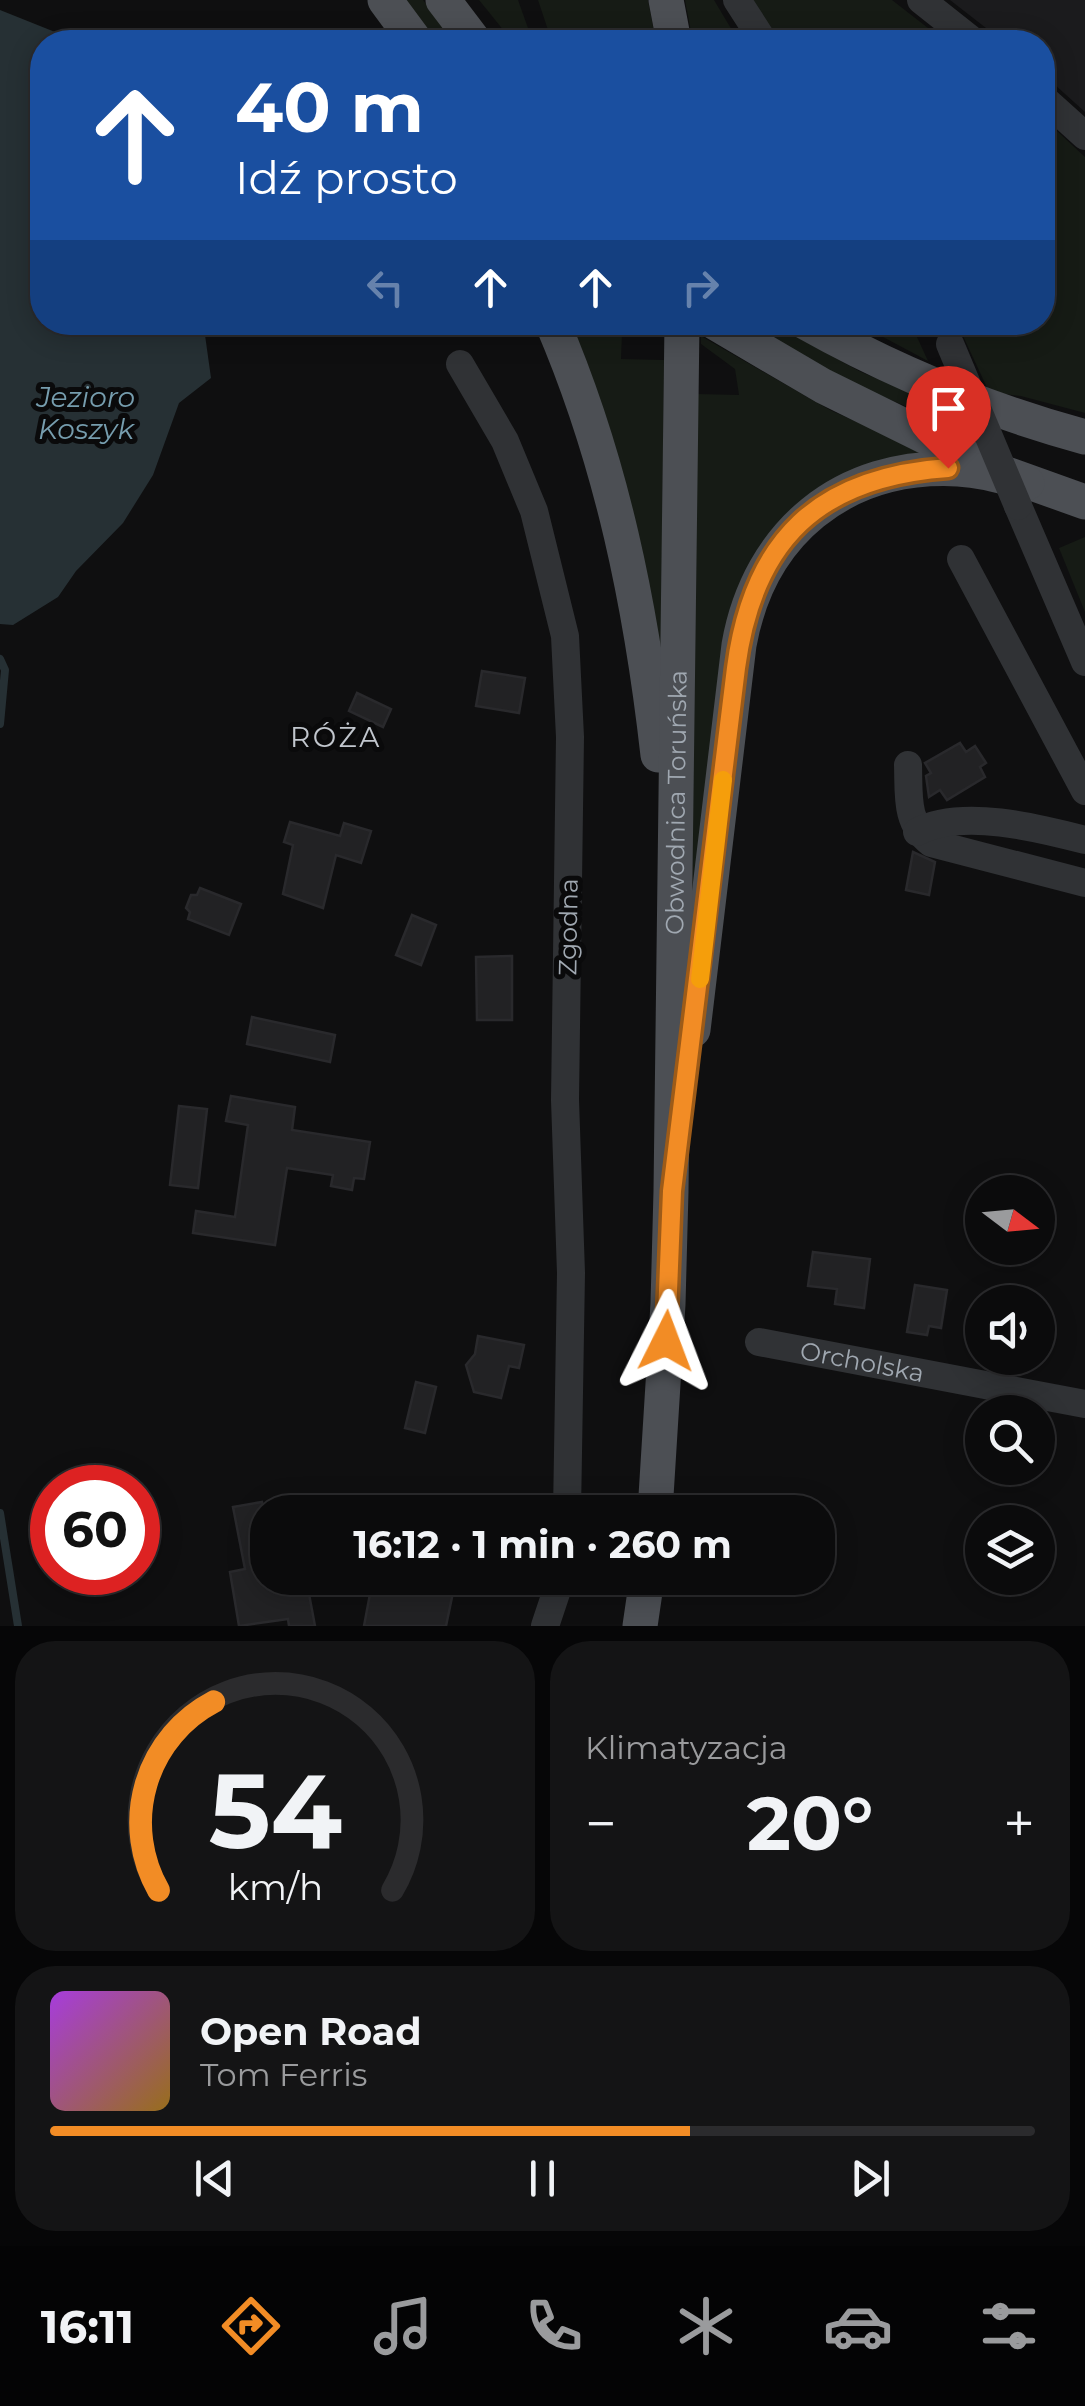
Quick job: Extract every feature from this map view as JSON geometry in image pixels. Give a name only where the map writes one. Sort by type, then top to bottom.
[{"type":"main road","points":[[384,0],[398,30]]},
{"type":"main road","points":[[384,0],[407,30]]},
{"type":"main road","points":[[666,0],[672,30]]},
{"type":"main road","points":[[557,335],[598,440],[635,590],[671,860],[674,966]]},
{"type":"main road","name":"Obwodnica Toruńska","points":[[656,1495],[672,1191],[674,966],[693,335]]},
{"type":"main road","points":[[712,335],[823,386],[1022,495]]},
{"type":"main road","points":[[831,335],[937,387],[1002,413],[1085,436]]},
{"type":"main road","points":[[672,1191],[739,645],[758,580],[786,537],[817,508],[870,481],[904,472],[972,470],[1022,495],[1085,502]]},
{"type":"main road","points":[[640,1626],[645,1595]]},
{"type":"street","points":[[737,0],[756,30]]},
{"type":"street","points":[[921,0],[959,30]]},
{"type":"street","points":[[1055,109],[1085,136]]},
{"type":"street","points":[[946,335],[1022,495],[1085,662]]},
{"type":"street","name":"Zgodna","points":[[460,364],[505,441],[534,511],[565,636],[570,736],[565,1100],[571,1274],[567,1495]]},
{"type":"street","points":[[961,559],[1085,791]]},
{"type":"street","points":[[908,764],[910,816],[917,832],[938,847],[1085,883]]},
{"type":"street","points":[[917,832],[937,824],[992,822],[1085,840]]},
{"type":"street","name":"Orcholska","points":[[759,1342],[1085,1404]]},
{"type":"street","points":[[545,1626],[555,1595]]},
{"type":"shaded area","points":[[405,0],[423,0],[446,30],[428,30]]},
{"type":"shaded area","points":[[479,0],[518,0],[529,30],[503,30]]},
{"type":"shaded area","points":[[538,0],[648,0],[654,30],[548,30]]},
{"type":"shaded area","points":[[685,0],[714,0],[732,30],[691,30]]},
{"type":"shaded area","points":[[752,0],[892,0],[931,30],[771,30]]},
{"type":"shaded area","points":[[950,0],[1085,0],[1085,112],[1055,85],[1055,30],[989,30]]},
{"type":"shaded area","points":[[1055,129],[1085,157],[1085,413],[989,392],[963,335],[1055,335]]},
{"type":"shaded area","points":[[569,335],[622,335],[621,359],[664,360],[661,648]]},
{"type":"shaded area","points":[[766,335],[793,335],[861,372],[949,409],[958,429],[854,384]]},
{"type":"shaded area","points":[[879,335],[917,337],[928,361]]},
{"type":"shaded area","points":[[701,336],[830,410],[924,452],[785,518],[692,908],[697,394],[739,395],[735,369],[701,344]]},
{"type":"shaded area","points":[[1085,537],[1085,612],[1059,548]]},
{"type":"water","name":"Jezioro Koszyk","points":[[0,10],[50,30],[30,30],[30,335],[205,335],[211,378],[179,403],[153,475],[123,523],[76,571],[58,597],[13,625],[0,624]]},
{"type":"building","points":[[482,671],[525,678],[519,713],[476,706]]},
{"type":"building","points":[[357,693],[391,709],[383,727],[349,711]]},
{"type":"building","points":[[960,743],[966,752],[975,746],[986,763],[980,767],[985,777],[947,800],[940,790],[929,797],[926,776],[931,773],[925,763]]},
{"type":"building","points":[[290,822],[340,836],[344,823],[371,831],[361,863],[336,855],[323,908],[283,894],[293,845],[284,842]]},
{"type":"building","points":[[913,852],[935,862],[929,895],[906,890]]},
{"type":"building","points":[[200,888],[241,904],[229,935],[188,919],[190,912],[186,908],[191,895],[197,895]]},
{"type":"building","points":[[412,915],[436,925],[421,965],[396,955]]},
{"type":"building","points":[[512,956],[512,1020],[477,1020],[476,957]]},
{"type":"building","points":[[252,1017],[335,1035],[330,1062],[247,1044]]},
{"type":"building","points":[[231,1096],[295,1107],[292,1130],[370,1142],[364,1179],[354,1178],[352,1190],[331,1186],[333,1175],[287,1168],[275,1245],[193,1233],[196,1211],[235,1217],[248,1125],[226,1121]]},
{"type":"building","points":[[179,1106],[207,1109],[198,1188],[170,1185]]},
{"type":"building","points":[[813,1252],[870,1259],[864,1308],[835,1304],[837,1289],[808,1286]]},
{"type":"building","points":[[915,1285],[947,1290],[941,1328],[929,1326],[927,1335],[907,1332]]},
{"type":"building","points":[[478,1336],[524,1345],[519,1368],[509,1366],[501,1398],[474,1392],[466,1365],[475,1354]]},
{"type":"building","points":[[416,1382],[436,1387],[425,1433],[405,1428]]},
{"type":"building","points":[[250,1504],[250,1595],[309,1595],[315,1626],[289,1626],[288,1619],[239,1626],[230,1572],[245,1569],[233,1507]]},
{"type":"building","points":[[370,1595],[452,1595],[446,1626],[364,1626]]},
{"type":"waterway","points":[[0,659],[5,670],[0,724]]},
{"type":"waterway","points":[[0,1513],[18,1626]]},
{"type":"slow traffic","points":[[700,979],[723,780]]},
{"type":"district","name":"RÓŻA","points":[[336,737]]},
{"type":"route","points":[[666,1341],[672,1191],[736,668],[748,604],[778,548],[827,501],[882,477],[948,468]]}]
